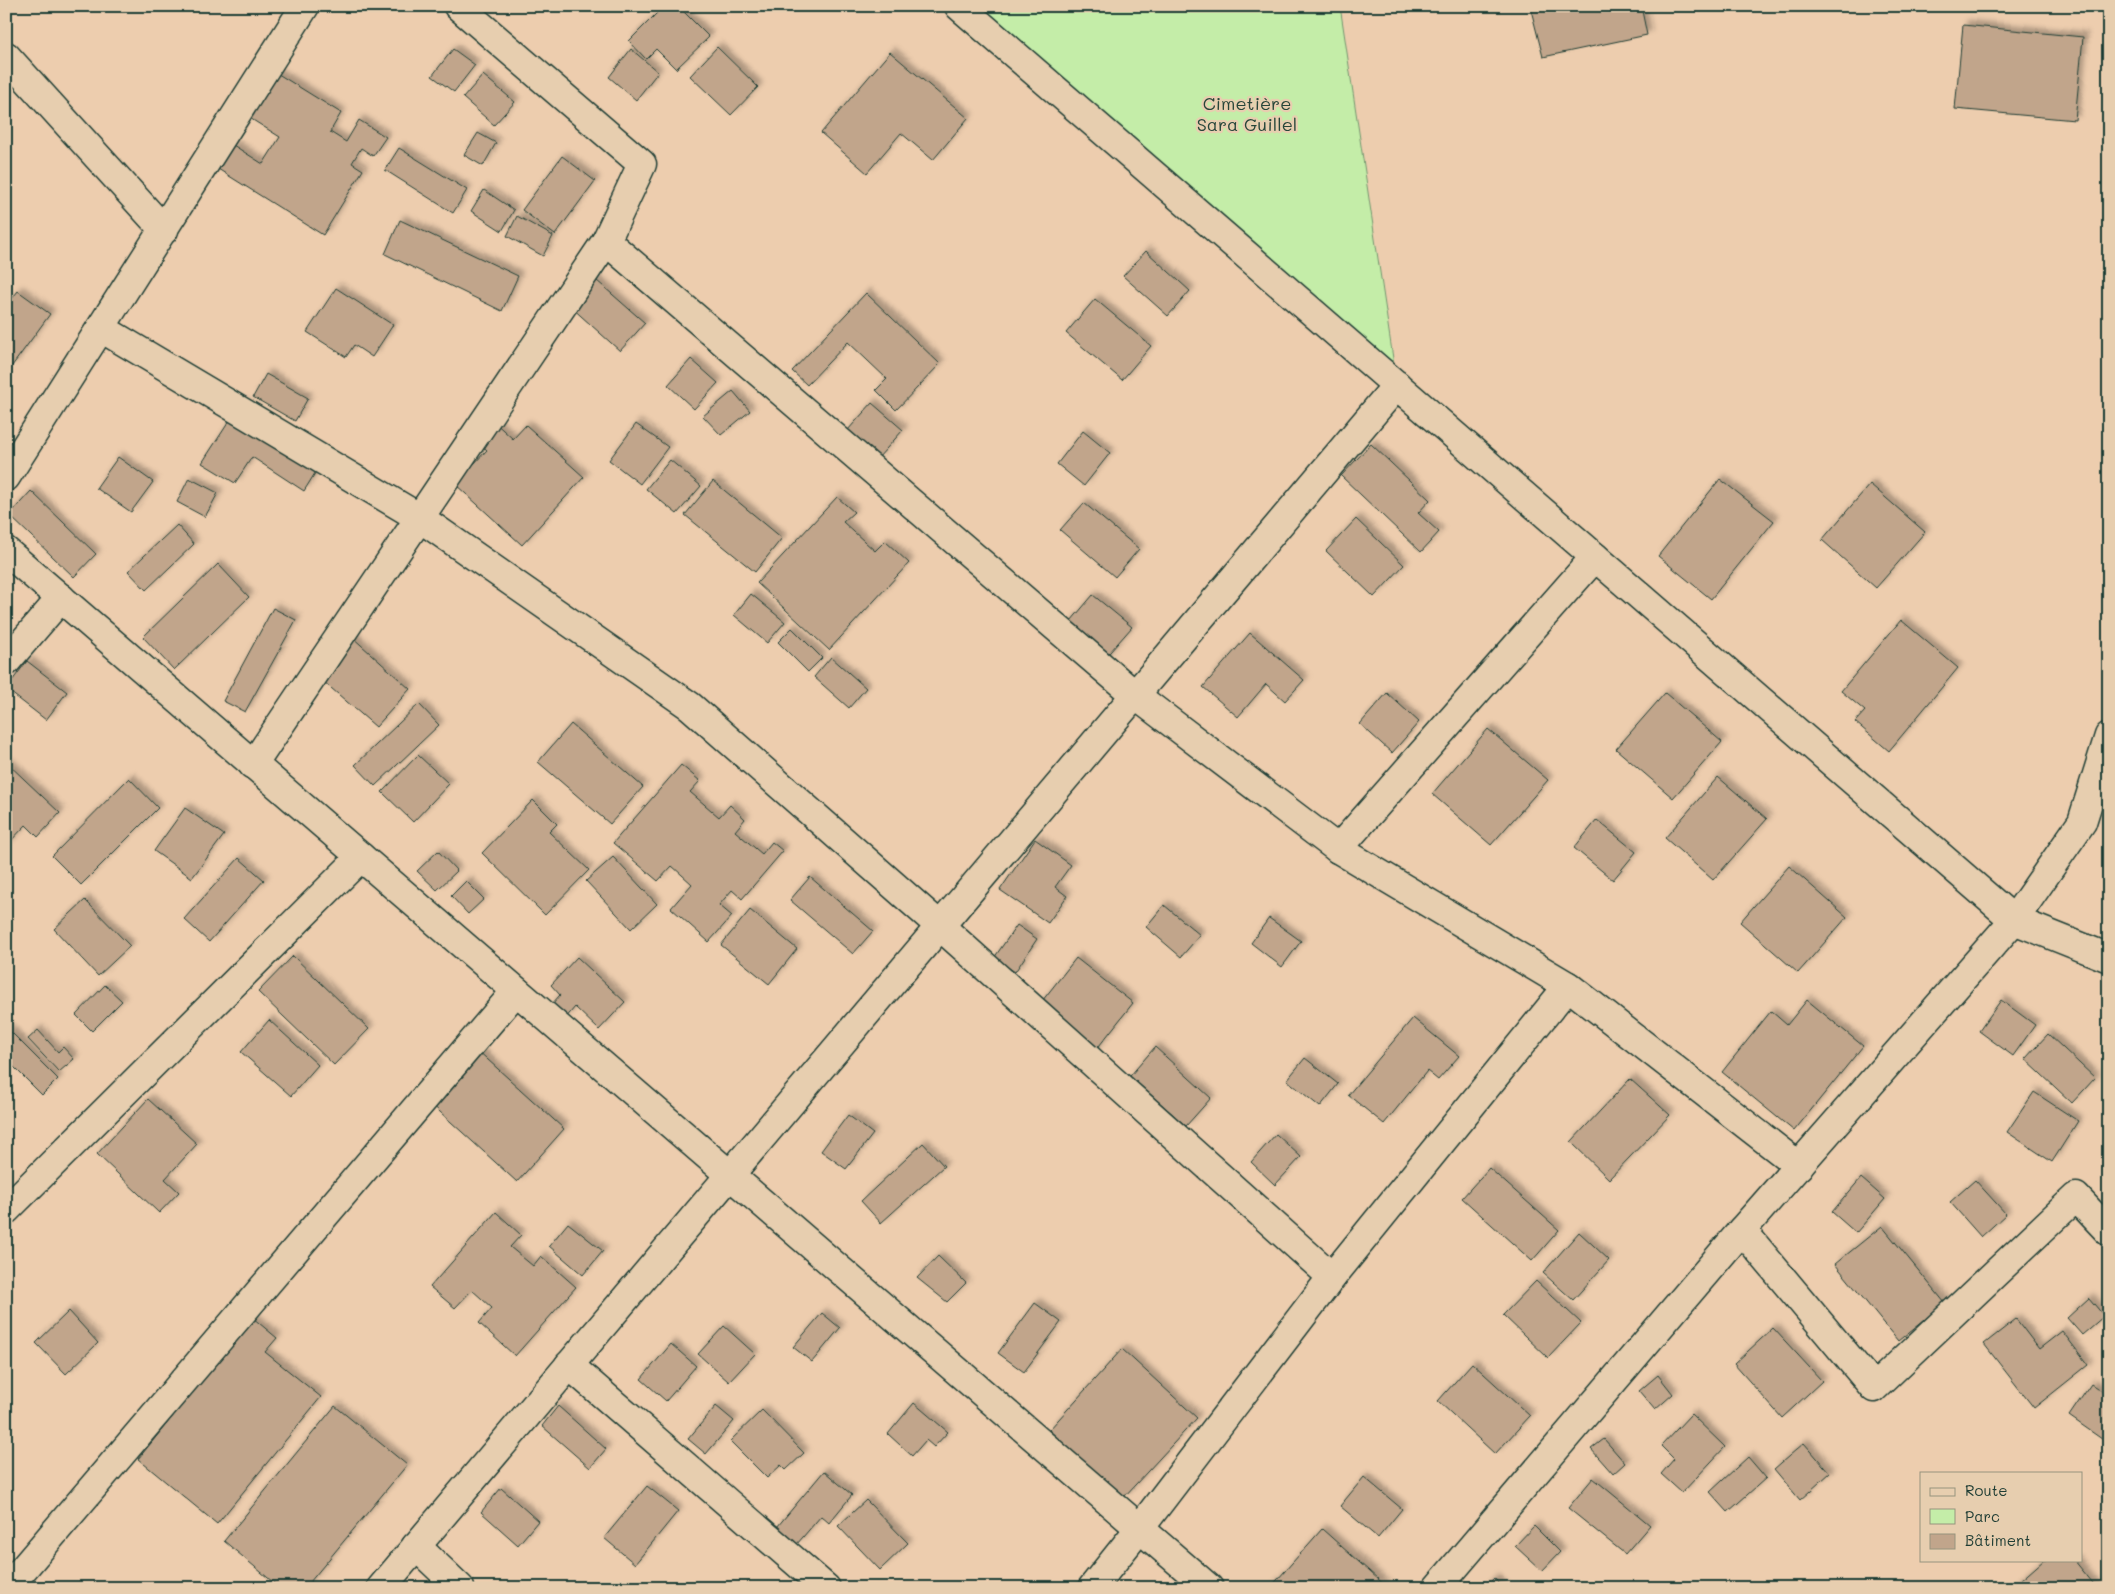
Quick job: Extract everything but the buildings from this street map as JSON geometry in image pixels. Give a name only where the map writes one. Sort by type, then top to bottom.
[{"type":"street","points":[[6,477],[305,6]]},
{"type":"street","points":[[254,765],[606,240],[642,164],[458,6]]},
{"type":"street","points":[[959,6],[2014,920],[2109,958]]},
{"type":"street","points":[[6,56],[164,230]]},
{"type":"street","points":[[606,240],[1135,695],[1338,849],[1568,986],[1799,1166]]},
{"type":"street","points":[[101,328],[420,518],[690,706],[940,926],[1332,1277]]},
{"type":"street","points":[[381,1588],[1396,385]]},
{"type":"street","points":[[6,551],[1209,1588]]},
{"type":"street","points":[[1338,849],[1595,557]]},
{"type":"street","points":[[6,662],[60,598]]},
{"type":"street","points":[[1436,1588],[1742,1230],[2014,920],[2082,822],[2109,736]]},
{"type":"street","points":[[6,1210],[361,858]]},
{"type":"street","points":[[1092,1588],[1332,1277],[1568,986]]},
{"type":"street","points":[[7,1588],[516,991]]},
{"type":"street","points":[[1742,1230],[1874,1388],[2076,1197],[2109,1232]]},
{"type":"street","points":[[569,1365],[826,1588]]},
{"type":"street","points":[[416,1546],[460,1588]]},
{"type":"green space","name":"Cimetière Sara Guillel","points":[[959,6],[1340,6],[1397,385]]}]
